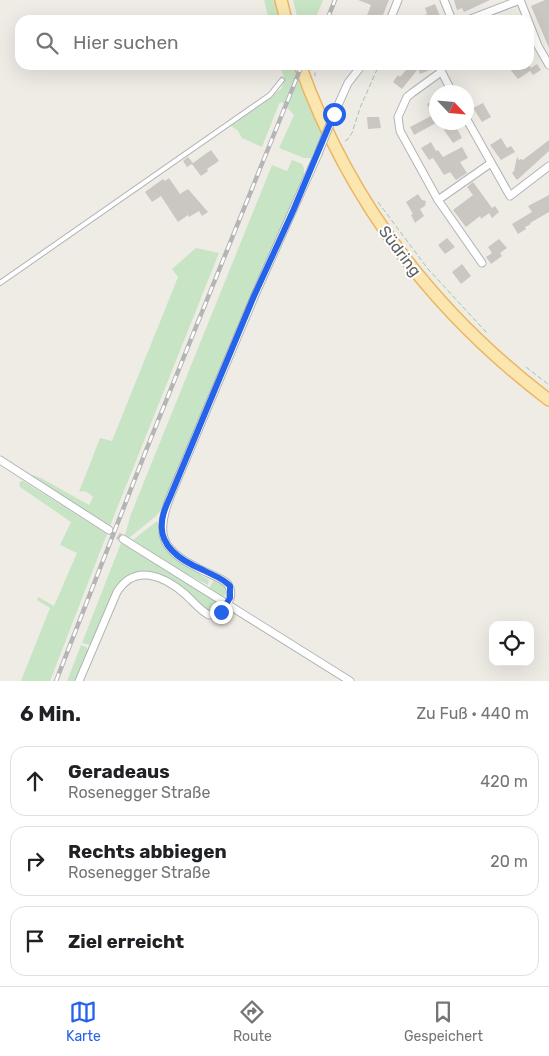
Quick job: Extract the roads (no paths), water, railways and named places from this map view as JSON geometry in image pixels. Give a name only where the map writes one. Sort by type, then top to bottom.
[{"type":"main road","points":[[281,0],[285,15]]},
{"type":"main road","name":"Südring","points":[[302,70],[340,158],[372,211],[403,256],[462,325],[501,362],[549,400]]},
{"type":"street","points":[[392,15],[398,0]]},
{"type":"street","points":[[444,0],[450,15]]},
{"type":"street","points":[[481,15],[520,0],[526,15]]},
{"type":"street","points":[[534,31],[547,54],[549,65]]},
{"type":"street","points":[[80,681],[117,592],[124,582],[132,576],[147,574],[162,580],[182,592],[209,615],[221,612],[228,604],[231,594],[230,586],[189,563],[171,550],[163,536],[162,520],[254,296],[348,83],[358,70]]},
{"type":"street","points":[[438,70],[408,97],[400,110],[398,124],[438,200],[482,262]]},
{"type":"street","points":[[441,70],[448,85]]},
{"type":"street","points":[[473,130],[510,196],[549,166]]},
{"type":"street","points":[[438,200],[491,163]]},
{"type":"street","points":[[0,460],[109,530]]},
{"type":"street","points":[[123,539],[350,681]]},
{"type":"lane","points":[[0,283],[270,95],[282,80]]},
{"type":"tunnel","points":[[109,530],[123,539]]},
{"type":"railway","points":[[329,15],[335,0]]},
{"type":"railway","points":[[56,681],[145,453],[300,70]]}]
